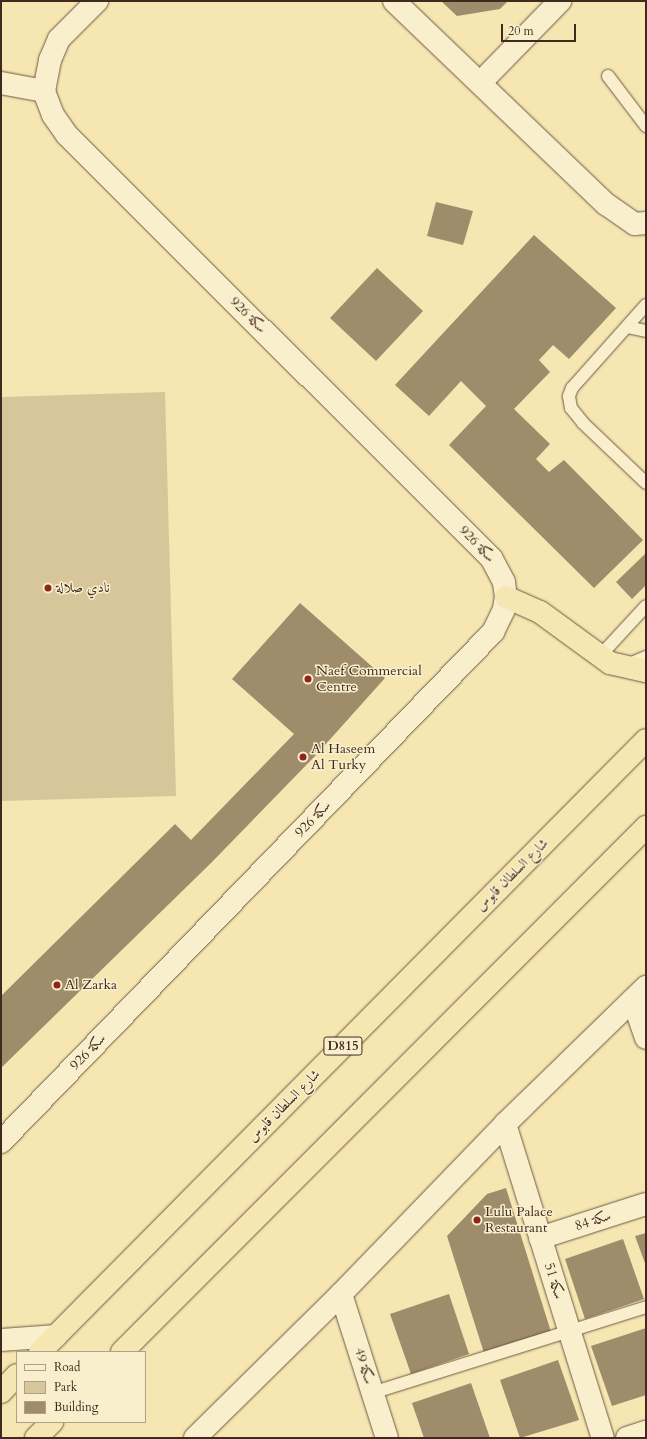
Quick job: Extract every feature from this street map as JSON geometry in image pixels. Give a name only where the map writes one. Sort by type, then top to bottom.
[{"type":"highway","points":[[506,596],[540,612],[599,657],[622,667],[646,671]]},
{"type":"highway","name":"شارع السلطان قابوس","points":[[41,1351],[646,740]]},
{"type":"highway","points":[[123,1351],[646,827]]},
{"type":"highway","points":[[1,1392],[16,1377]]},
{"type":"highway","points":[[36,1438],[51,1423]]},
{"type":"street","points":[[1,83],[44,91],[50,60],[60,39],[97,1]]},
{"type":"street","points":[[394,1],[606,204],[635,224],[646,223]]},
{"type":"street","points":[[480,83],[560,1]]},
{"type":"street","name":"سكة 926","points":[[1,1142],[492,632],[504,609],[506,596],[504,582],[491,558],[67,135],[53,115],[44,91]]},
{"type":"street","points":[[640,994],[646,1038]]},
{"type":"street","points":[[195,1438],[341,1294],[505,1124],[640,994]]},
{"type":"street","name":"سكة 51","points":[[505,1124],[603,1438]]},
{"type":"street","name":"سكة 84","points":[[540,1238],[646,1204]]},
{"type":"street","name":"سكة 49","points":[[341,1294],[387,1438]]},
{"type":"street","points":[[1,1340],[56,1336]]},
{"type":"street","points":[[627,1438],[646,1432]]},
{"type":"lane","points":[[608,76],[646,126]]},
{"type":"lane","points":[[646,305],[572,388],[569,396],[571,408],[583,423],[646,483]]},
{"type":"lane","points":[[627,327],[646,331]]},
{"type":"lane","points":[[599,657],[646,606]]},
{"type":"lane","points":[[622,667],[646,657]]},
{"type":"lane","points":[[372,1393],[646,1307]]},
{"type":"green space","points":[[165,392],[176,796],[1,801],[1,397]]},
{"type":"building","points":[[441,1],[508,1],[500,9],[457,16]]},
{"type":"building","points":[[436,202],[473,211],[463,245],[427,236]]},
{"type":"building","points":[[534,235],[616,308],[569,359],[553,345],[539,360],[550,372],[514,409],[550,444],[536,459],[549,472],[564,460],[643,540],[594,588],[449,445],[486,406],[461,381],[429,416],[395,385]]},
{"type":"building","points":[[377,268],[423,311],[376,361],[330,318]]},
{"type":"building","points":[[646,553],[646,585],[632,599],[616,582]]},
{"type":"building","points":[[300,603],[385,678],[316,755],[212,862],[1,1068],[1,996],[175,824],[191,840],[294,734],[232,679]]},
{"type":"building","points":[[506,1188],[551,1332],[484,1353],[447,1236],[487,1194]]},
{"type":"building","points":[[646,1233],[646,1266],[635,1236]]},
{"type":"building","points":[[623,1239],[644,1299],[585,1319],[565,1259]]},
{"type":"building","points":[[449,1294],[469,1354],[411,1374],[390,1314]]},
{"type":"building","points":[[646,1328],[646,1395],[612,1406],[591,1346]]},
{"type":"building","points":[[558,1360],[579,1420],[520,1438],[500,1380]]},
{"type":"building","points":[[471,1383],[490,1438],[424,1438],[412,1403]]},
{"type":"place","name":"نادي صلالة","points":[[48,588]]},
{"type":"place","name":"Naef Commercial Centre","points":[[308,679]]},
{"type":"place","name":"Al Haseem Al Turky","points":[[303,757]]},
{"type":"place","name":"Al Zarka","points":[[57,985]]},
{"type":"place","name":"Lulu Palace Restaurant","points":[[477,1220]]}]
